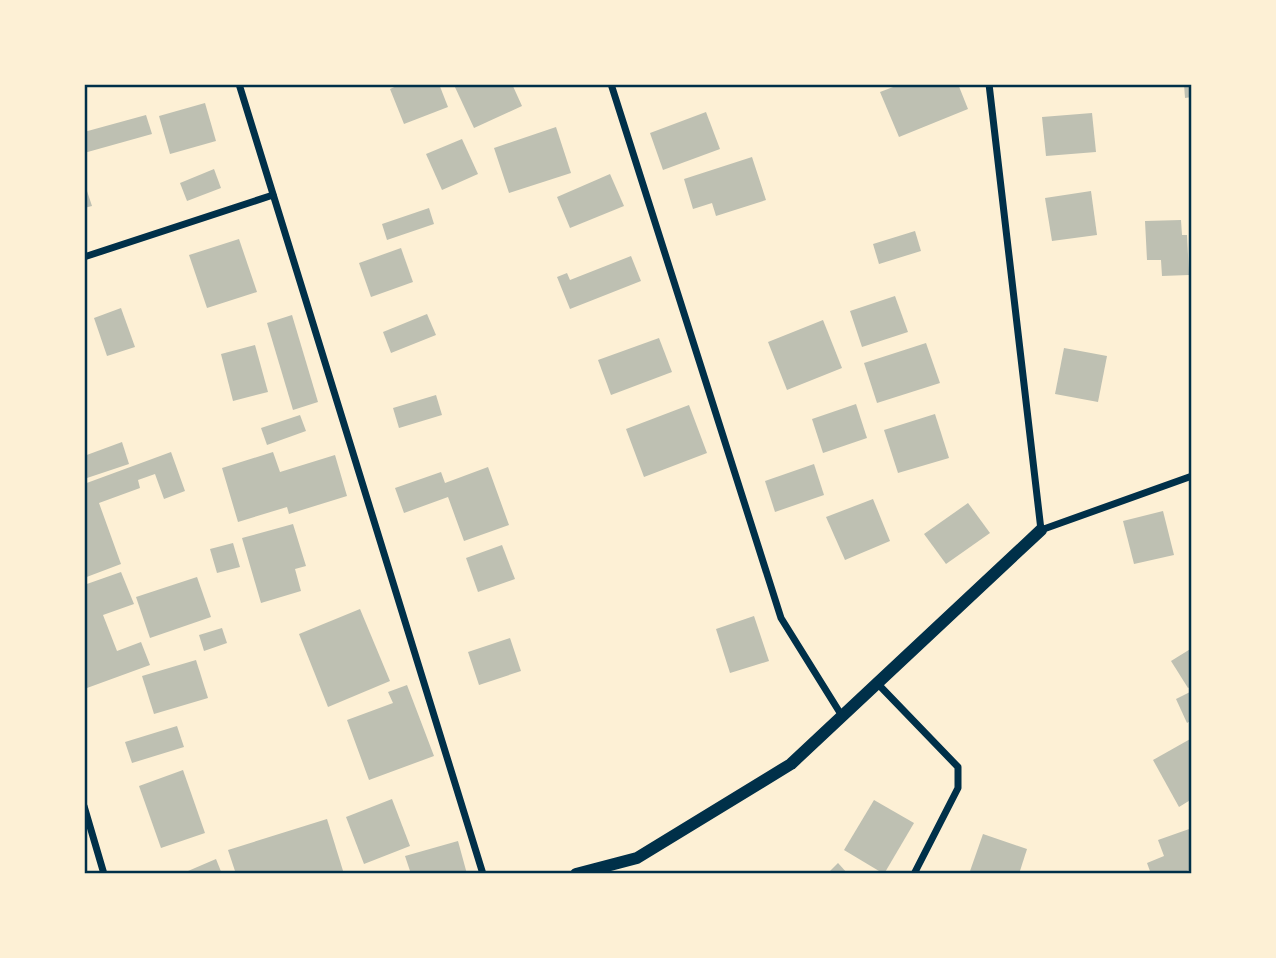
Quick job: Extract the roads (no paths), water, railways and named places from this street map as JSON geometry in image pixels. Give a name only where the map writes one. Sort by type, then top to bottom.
[{"type":"street","points":[[239,84],[483,874]]},
{"type":"street","points":[[611,84],[781,618],[842,716]]},
{"type":"street","points":[[989,84],[1041,530]]},
{"type":"street","points":[[84,257],[273,195]]},
{"type":"street","points":[[576,874],[637,858],[791,764],[1041,530],[1192,476]]},
{"type":"street","points":[[877,683],[958,767],[958,788],[914,874]]},
{"type":"street","points":[[84,806],[104,874]]}]
